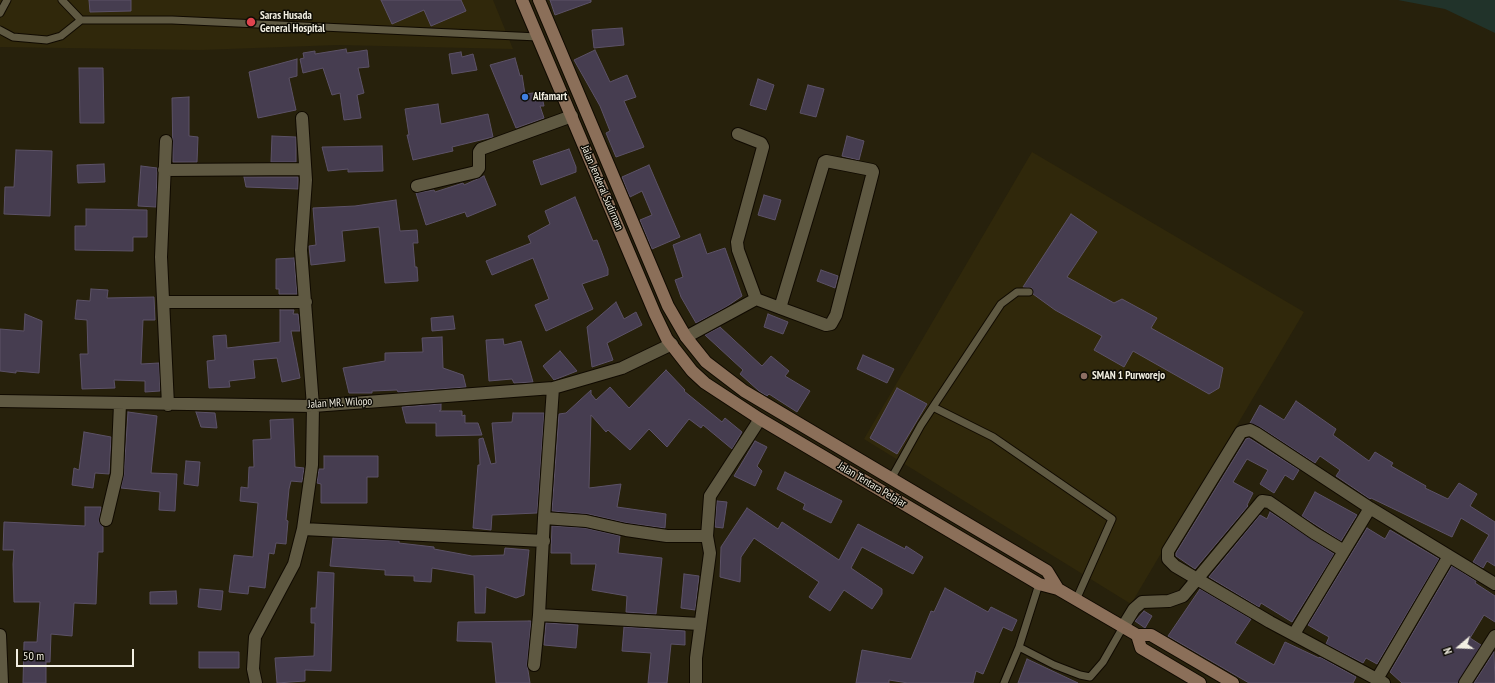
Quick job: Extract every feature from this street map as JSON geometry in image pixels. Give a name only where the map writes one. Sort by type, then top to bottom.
[{"type":"main road","name":"Jalan Jenderal Sudirman","points":[[522,0],[655,314],[672,344],[692,371]]},
{"type":"main road","name":"Jalan Jenderal Sudirman","points":[[539,0],[668,306],[686,337],[706,362]]},
{"type":"main road","name":"Jalan Tentara Pelajar","points":[[706,362],[744,391],[1047,571],[1058,588]]},
{"type":"main road","name":"Jalan Tentara Pelajar","points":[[692,371],[705,383],[760,419],[1039,584],[1058,588],[1137,635],[1151,635],[1234,683]]},
{"type":"main road","name":"Jalan Tentara Pelajar","points":[[1137,635],[1141,648],[1200,683]]},
{"type":"street","points":[[538,37],[553,32]]},
{"type":"street","points":[[417,186],[476,172],[479,168],[479,152],[481,149],[572,116]]},
{"type":"street","points":[[256,683],[253,669],[256,637],[294,564],[303,529],[312,465],[313,406],[301,250],[305,169],[302,118]]},
{"type":"street","points":[[738,134],[761,143],[763,147],[737,242],[738,250],[756,299]]},
{"type":"street","points":[[166,141],[161,257],[168,405]]},
{"type":"street","points":[[686,337],[756,299],[780,308],[826,325],[832,322],[836,315],[873,172],[872,170],[826,160],[824,162],[780,308]]},
{"type":"street","points":[[164,170],[305,169]]},
{"type":"street","points":[[164,302],[306,302]]},
{"type":"street","name":"Jalan MR. Wilopo","points":[[0,401],[168,405],[313,406],[553,388],[622,368],[672,344]]},
{"type":"street","points":[[534,665],[539,615],[553,388]]},
{"type":"street","points":[[106,520],[117,474],[120,404]]},
{"type":"street","points":[[696,683],[696,658],[710,553],[707,536],[710,496],[760,419]]},
{"type":"street","points":[[1449,556],[1380,681],[1198,579],[1171,563],[1167,555],[1168,551],[1240,434],[1244,430],[1250,430],[1370,508],[1449,556],[1495,584]]},
{"type":"street","points":[[1123,627],[1134,609],[1142,602],[1178,599],[1183,596],[1261,502],[1265,500],[1344,551]]},
{"type":"street","points":[[1294,634],[1370,508]]},
{"type":"street","points":[[544,518],[586,521],[626,530],[667,536],[707,536]]},
{"type":"street","points":[[303,529],[544,541]]},
{"type":"street","points":[[539,615],[700,624]]},
{"type":"street","points":[[0,635],[2,683]]},
{"type":"street","points":[[1465,683],[1495,636]]},
{"type":"lane","points":[[0,13],[7,0]]},
{"type":"lane","points":[[62,0],[81,20]]},
{"type":"lane","points":[[0,30],[13,38],[47,40],[61,36],[81,20],[172,20],[538,37]]},
{"type":"lane","points":[[891,479],[921,425],[1001,304],[1017,292],[1029,292]]},
{"type":"lane","points":[[933,407],[993,437],[1112,519],[1076,600]]},
{"type":"lane","points":[[1004,683],[1019,647],[1039,584]]},
{"type":"lane","points":[[1019,647],[1054,665],[1080,675],[1090,677],[1103,662],[1123,627]]},
{"type":"shaded area","name":"Saras Husada General Hospital","points":[[0,0],[493,0],[513,49],[338,45],[200,50],[0,47]]},
{"type":"shaded area","name":"SMAN 1 Purworejo","points":[[1032,152],[1304,312],[1131,604],[864,439]]},
{"type":"green space","points":[[1398,0],[1495,0],[1495,33],[1445,9]]},
{"type":"building","points":[[89,0],[131,0],[131,11],[90,12]]},
{"type":"building","points":[[381,0],[461,0],[466,11],[431,26],[424,10],[392,24]]},
{"type":"building","points":[[550,0],[591,0],[591,2],[555,15]]},
{"type":"building","points":[[622,28],[624,45],[594,48],[592,30]]},
{"type":"building","points":[[346,49],[347,53],[367,50],[369,67],[358,68],[364,93],[357,95],[361,118],[344,120],[340,93],[332,95],[323,68],[303,73],[300,59],[304,58],[303,53],[315,51],[315,54]]},
{"type":"building","points":[[595,50],[610,82],[627,75],[636,97],[624,101],[644,147],[616,157],[606,133],[610,131],[600,106],[574,60]]},
{"type":"building","points":[[461,52],[462,57],[473,54],[477,70],[452,74],[449,54]]},
{"type":"building","points":[[515,58],[520,76],[522,75],[525,94],[541,92],[544,106],[540,106],[544,118],[516,128],[490,65]]},
{"type":"building","points":[[297,59],[297,76],[289,78],[296,110],[258,118],[249,72]]},
{"type":"building","points":[[79,68],[103,68],[104,123],[80,123]]},
{"type":"building","points":[[758,79],[774,85],[766,110],[750,105]]},
{"type":"building","points":[[808,85],[824,89],[816,117],[800,113]]},
{"type":"building","points":[[189,97],[189,136],[198,137],[197,162],[173,162],[172,98]]},
{"type":"building","points":[[438,104],[441,124],[488,114],[493,137],[452,147],[453,151],[413,160],[407,135],[409,135],[405,109]]},
{"type":"building","points":[[272,136],[296,137],[296,162],[271,162]]},
{"type":"building","points":[[847,136],[864,141],[859,160],[842,156]]},
{"type":"building","points":[[382,146],[383,171],[348,172],[348,169],[328,171],[322,147]]},
{"type":"building","points":[[569,149],[576,167],[576,172],[541,185],[533,161]]},
{"type":"building","points":[[16,150],[52,151],[50,216],[4,214],[5,187],[14,187]]},
{"type":"building","points":[[104,164],[105,182],[78,183],[77,165]]},
{"type":"building","points":[[649,165],[680,237],[652,249],[640,220],[652,215],[642,191],[630,197],[622,177]]},
{"type":"building","points":[[141,166],[157,168],[156,207],[138,206]]},
{"type":"building","points":[[484,176],[496,205],[467,217],[465,212],[426,225],[416,193],[434,190],[435,192],[463,183],[464,185]]},
{"type":"building","points":[[244,177],[298,177],[298,189],[246,187]]},
{"type":"building","points":[[764,195],[781,200],[775,220],[758,215]]},
{"type":"building","points":[[575,197],[593,241],[597,240],[608,269],[608,275],[582,284],[593,309],[546,331],[535,305],[549,299],[533,258],[492,275],[486,261],[531,243],[528,236],[550,224],[545,211]]},
{"type":"building","points":[[396,200],[400,231],[417,230],[418,243],[413,243],[418,281],[385,283],[379,227],[342,231],[345,261],[311,265],[309,246],[316,245],[313,208],[355,206]]},
{"type":"building","points":[[86,209],[147,210],[147,237],[133,237],[133,251],[75,250],[75,226],[86,226]]},
{"type":"building","points":[[1071,214],[1097,232],[1067,277],[1114,303],[1122,299],[1157,318],[1151,328],[1223,368],[1219,388],[1209,394],[1133,351],[1124,367],[1094,350],[1102,336],[1055,310],[1033,294],[1032,288],[1023,287]]},
{"type":"building","points":[[700,234],[707,254],[725,248],[742,296],[726,307],[696,323],[681,297],[675,280],[683,277],[673,245]]},
{"type":"building","points":[[294,258],[297,294],[279,294],[279,289],[276,289],[276,259]]},
{"type":"building","points":[[821,270],[838,276],[835,288],[817,281]]},
{"type":"building","points":[[91,289],[108,290],[107,298],[154,297],[155,320],[143,320],[141,364],[159,363],[160,391],[145,392],[145,381],[114,380],[115,388],[82,389],[80,354],[88,354],[87,320],[75,319],[77,300],[90,301]]},
{"type":"building","points":[[616,302],[624,319],[636,312],[642,325],[607,343],[613,360],[592,367],[587,327]]},
{"type":"building","points":[[280,310],[294,310],[293,314],[298,314],[300,331],[291,331],[300,378],[282,382],[277,358],[253,360],[255,378],[229,381],[230,387],[209,388],[207,361],[215,360],[213,336],[226,335],[227,348],[280,342]]},
{"type":"building","points":[[25,314],[42,321],[39,373],[0,371],[0,329],[24,331]]},
{"type":"building","points":[[768,314],[788,322],[783,334],[764,327]]},
{"type":"building","points":[[453,316],[455,329],[432,331],[431,318]]},
{"type":"building","points":[[720,327],[762,366],[771,356],[789,371],[785,376],[810,391],[797,412],[769,394],[767,396],[759,391],[740,374],[743,370],[705,335]]},
{"type":"building","points":[[442,337],[443,368],[463,375],[466,387],[398,392],[397,390],[372,391],[372,393],[349,393],[343,368],[385,361],[385,353],[423,352],[422,338]]},
{"type":"building","points":[[503,339],[504,345],[521,341],[533,382],[514,383],[512,379],[489,381],[486,340]]},
{"type":"building","points":[[560,351],[577,371],[554,380],[543,366]]},
{"type":"building","points":[[863,355],[894,369],[887,383],[857,369]]},
{"type":"building","points":[[666,370],[685,390],[684,391],[722,422],[725,418],[742,432],[732,449],[703,425],[701,428],[689,419],[667,447],[649,429],[630,450],[608,430],[606,432],[591,415],[589,488],[621,484],[617,507],[666,514],[665,528],[627,523],[588,514],[552,511],[559,414],[566,413],[591,390],[591,394],[596,400],[610,387],[629,408]]},
{"type":"building","points":[[897,388],[927,404],[897,454],[870,438]]},
{"type":"building","points":[[1296,401],[1336,429],[1333,435],[1369,461],[1375,452],[1393,463],[1391,466],[1426,486],[1425,488],[1448,499],[1459,483],[1477,494],[1470,506],[1495,522],[1495,566],[1487,561],[1483,568],[1473,562],[1489,535],[1461,518],[1452,537],[1371,498],[1370,499],[1336,476],[1340,470],[1320,456],[1315,463],[1260,427],[1250,423],[1260,405],[1284,420]]},
{"type":"building","points":[[441,404],[441,410],[439,411],[462,411],[462,416],[465,415],[465,423],[478,423],[482,435],[436,436],[436,423],[406,423],[402,407]]},
{"type":"building","points":[[128,412],[157,416],[151,473],[177,474],[175,511],[159,510],[160,492],[121,488],[124,474]]},
{"type":"building","points":[[196,412],[215,413],[217,428],[201,427]]},
{"type":"building","points":[[513,413],[544,413],[537,513],[492,515],[491,530],[473,528],[478,465],[480,465],[479,439],[483,438],[491,464],[496,463],[492,423],[512,422]]},
{"type":"building","points":[[293,419],[295,467],[304,468],[302,482],[291,481],[289,489],[286,520],[288,521],[286,544],[276,543],[274,554],[269,553],[265,588],[249,586],[248,594],[229,592],[234,555],[253,557],[258,503],[240,501],[241,487],[248,488],[249,467],[254,467],[253,440],[271,439],[270,420]]},
{"type":"building","points":[[84,432],[111,437],[109,474],[95,473],[93,488],[72,485],[74,468],[79,470]]},
{"type":"building","points":[[1249,438],[1299,470],[1293,480],[1285,475],[1274,493],[1260,484],[1268,470],[1247,459],[1233,482],[1253,493],[1247,505],[1248,506],[1195,569],[1176,556],[1176,553],[1246,439]]},
{"type":"building","points":[[755,441],[767,447],[757,466],[762,471],[755,486],[734,476]]},
{"type":"building","points":[[324,456],[378,456],[378,477],[367,477],[367,503],[321,503],[321,484],[317,483],[319,469],[324,469]]},
{"type":"building","points":[[186,461],[200,462],[198,486],[184,484]]},
{"type":"building","points":[[785,472],[842,501],[831,523],[803,509],[805,504],[777,489]]},
{"type":"building","points":[[1315,492],[1357,515],[1341,541],[1302,516]]},
{"type":"building","points":[[717,501],[727,502],[723,528],[715,527]]},
{"type":"building","points":[[85,507],[101,507],[99,522],[103,527],[103,552],[98,552],[96,604],[74,603],[72,636],[51,634],[50,662],[46,662],[46,683],[23,683],[24,642],[37,642],[40,602],[14,602],[14,550],[3,550],[4,522],[85,526]]},
{"type":"building","points":[[747,508],[778,529],[782,522],[839,560],[858,524],[905,549],[906,546],[923,557],[913,574],[862,547],[851,568],[882,589],[882,594],[872,609],[844,590],[830,611],[809,597],[819,582],[754,538],[741,557],[740,582],[720,577],[721,547]]},
{"type":"building","points":[[1270,512],[1334,554],[1292,622],[1261,603],[1259,607],[1209,577],[1260,515],[1267,519]]},
{"type":"building","points":[[552,526],[585,528],[620,536],[618,553],[662,558],[656,614],[626,612],[627,596],[592,590],[596,564],[571,564],[571,553],[551,553]]},
{"type":"building","points":[[1367,528],[1385,539],[1390,530],[1439,559],[1377,664],[1366,658],[1363,663],[1326,644],[1329,637],[1308,625]]},
{"type":"building","points":[[333,538],[399,541],[399,543],[434,547],[434,549],[472,556],[504,555],[505,548],[529,550],[524,595],[516,598],[486,587],[485,613],[475,613],[474,575],[432,568],[431,582],[414,581],[414,576],[385,575],[385,570],[330,566]]},
{"type":"building","points":[[1452,566],[1476,581],[1475,583],[1495,596],[1495,622],[1484,615],[1470,638],[1481,645],[1458,683],[1402,683],[1390,672]]},
{"type":"building","points":[[318,572],[334,573],[331,671],[305,670],[305,681],[277,683],[275,658],[314,656],[315,623],[311,623],[311,608],[316,608]]},
{"type":"building","points":[[684,574],[699,576],[695,610],[681,608]]},
{"type":"building","points":[[945,588],[988,612],[991,607],[1017,620],[1012,631],[1003,627],[983,674],[976,671],[973,683],[908,683],[889,680],[889,683],[856,683],[862,650],[911,659],[931,611],[934,612]]},
{"type":"building","points":[[200,589],[223,591],[221,610],[198,607]]},
{"type":"building","points":[[1200,589],[1251,619],[1235,643],[1274,665],[1285,642],[1319,658],[1320,657],[1356,677],[1353,683],[1249,683],[1168,636]]},
{"type":"building","points":[[176,591],[177,604],[150,604],[150,592]]},
{"type":"building","points":[[1144,611],[1152,616],[1145,628],[1135,621]]},
{"type":"building","points":[[531,621],[527,664],[530,683],[496,683],[492,642],[457,641],[458,622]]},
{"type":"building","points":[[546,623],[578,625],[576,648],[544,645]]},
{"type":"building","points":[[624,627],[685,631],[685,645],[671,644],[667,683],[648,683],[651,653],[622,651]]},
{"type":"building","points":[[199,652],[239,652],[239,668],[199,668]]},
{"type":"building","points":[[1494,652],[1495,683],[1474,683]]},
{"type":"building","points":[[1027,659],[1078,683],[1018,683]]},
{"type":"place","name":"Saras Husada General Hospital","points":[[251,22]]},
{"type":"place","name":"Alfamart","points":[[525,97]]},
{"type":"place","name":"SMAN 1 Purworejo","points":[[1084,376]]}]
